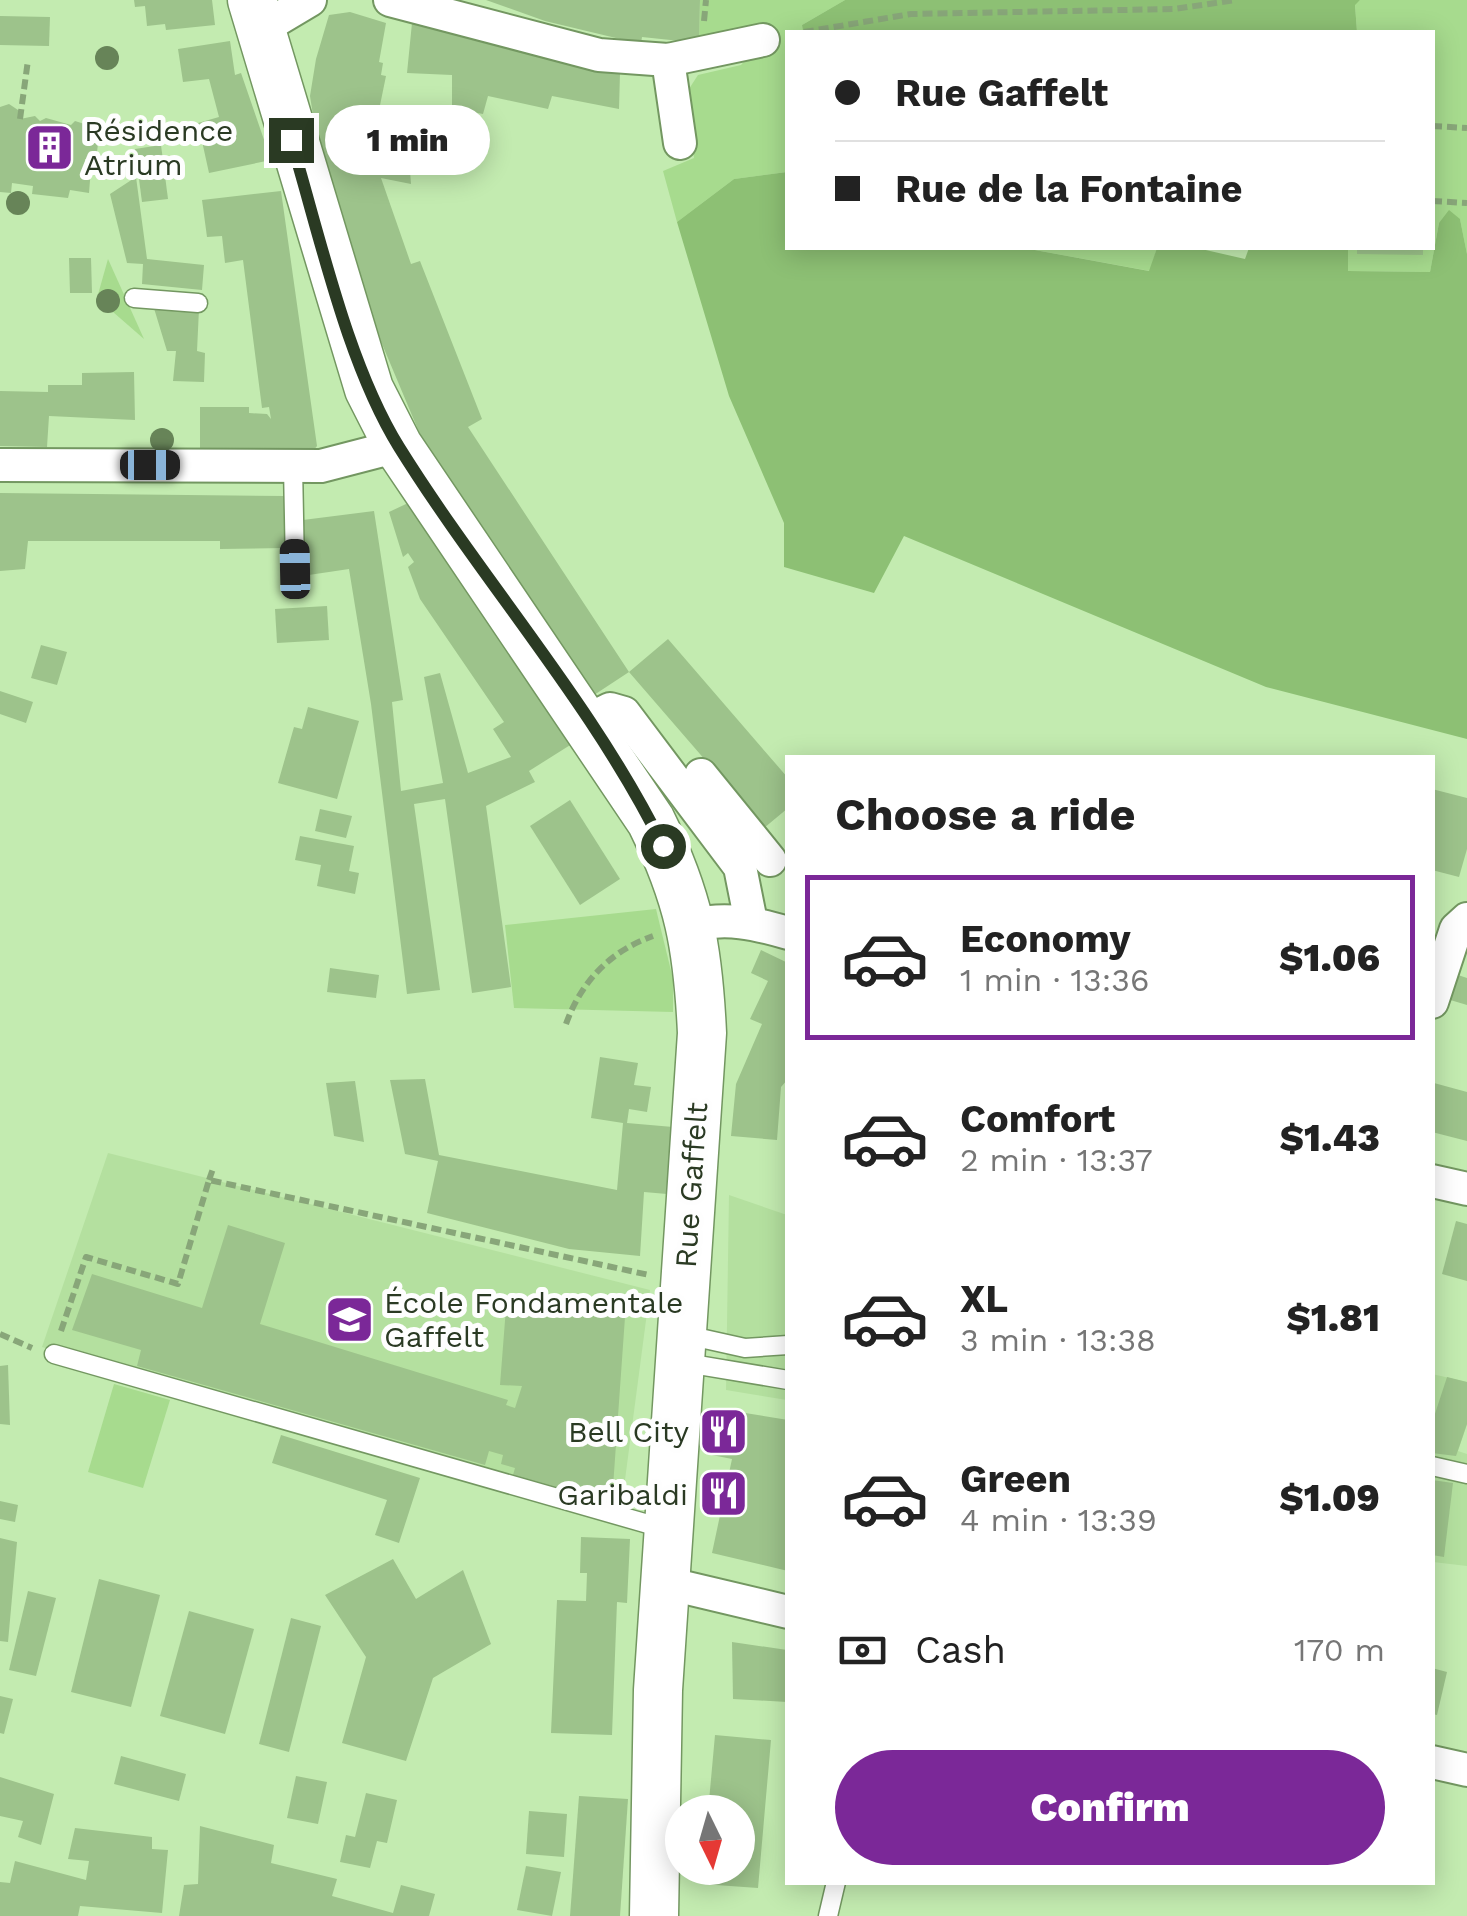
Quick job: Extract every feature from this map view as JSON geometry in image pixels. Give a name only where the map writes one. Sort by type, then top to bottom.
[{"type":"main road","name":"Rue Gaffelt","points":[[255,16],[369,389],[398,446],[651,821],[676,871],[693,924],[702,1033],[658,1690],[654,1916]]},
{"type":"street","points":[[255,16],[310,0]]},
{"type":"street","points":[[390,0],[599,55],[668,60],[763,40]]},
{"type":"street","points":[[668,60],[680,143]]},
{"type":"street","points":[[0,465],[321,466],[398,446]]},
{"type":"street","points":[[633,691],[693,782],[740,866],[750,922]]},
{"type":"street","points":[[586,720],[610,708],[624,713],[770,860]]},
{"type":"street","points":[[693,924],[718,919],[750,922],[785,932]]},
{"type":"street","points":[[1435,993],[1456,929],[1467,919]]},
{"type":"street","points":[[1435,1182],[1467,1190]]},
{"type":"street","points":[[666,1584],[785,1611]]},
{"type":"street","points":[[1435,1763],[1467,1770]]},
{"type":"lane","points":[[134,298],[198,302]]},
{"type":"lane","points":[[293,466],[295,569]]},
{"type":"lane","points":[[680,1348],[785,1345]]},
{"type":"lane","points":[[680,1348],[785,1379]]},
{"type":"lane","points":[[54,1354],[669,1530]]},
{"type":"lane","points":[[1435,1467],[1467,1474]]},
{"type":"lane","points":[[828,1916],[835,1885]]},
{"type":"path","points":[[816,30],[911,14],[1174,9],[1236,0]]},
{"type":"path","points":[[20,119],[28,60]]},
{"type":"path","points":[[1435,126],[1467,128]]},
{"type":"path","points":[[1435,201],[1467,203]]},
{"type":"path","points":[[566,1024],[576,996],[594,972],[640,941],[693,924]]},
{"type":"path","points":[[0,1334],[54,1354],[86,1257],[178,1284],[214,1166]]},
{"type":"path","points":[[209,1180],[685,1283]]},
{"type":"shaded area","points":[[700,0],[845,0],[802,25],[803,30],[785,30],[785,172],[734,179],[677,222],[663,171],[694,158],[685,95],[698,75],[741,65],[763,40],[699,43]]},
{"type":"shaded area","points":[[845,0],[1360,0],[1355,5],[1357,30],[803,30],[802,25]]},
{"type":"shaded area","points":[[1360,0],[1467,0],[1467,254],[1460,219],[1439,223],[1435,245],[1435,30],[1357,30],[1355,4]]},
{"type":"shaded area","points":[[785,172],[785,250],[1035,250],[1149,271],[1156,250],[1206,250],[1245,259],[1248,250],[1348,250],[1348,271],[1430,272],[1439,223],[1449,210],[1460,219],[1467,254],[1467,739],[1266,687],[904,536],[874,593],[784,567],[784,523],[729,396],[677,222],[734,179]]},
{"type":"shaded area","points":[[1035,250],[1156,250],[1150,271]]},
{"type":"shaded area","points":[[1348,250],[1434,250],[1430,272],[1347,271]]},
{"type":"shaded area","points":[[108,259],[144,339],[97,298]]},
{"type":"shaded area","points":[[656,909],[673,979],[673,1012],[514,1008],[505,925]]},
{"type":"shaded area","name":"École Fondamentale Gaffelt","points":[[108,1153],[650,1290],[621,1510],[42,1347]]},
{"type":"shaded area","points":[[729,1195],[785,1214],[785,1400],[726,1390]]},
{"type":"shaded area","points":[[1435,1375],[1467,1382],[1467,1424],[1458,1451],[1467,1454],[1467,1566],[1435,1562]]},
{"type":"shaded area","points":[[114,1384],[170,1400],[143,1488],[88,1472]]},
{"type":"building","points":[[134,0],[212,0],[215,25],[166,30],[165,24],[147,26],[145,6],[135,7]]},
{"type":"building","points":[[486,0],[700,0],[699,43],[642,37],[641,44],[545,21]]},
{"type":"building","points":[[350,12],[386,23],[379,62],[383,63],[381,75],[386,76],[378,115],[370,114],[365,139],[408,145],[411,184],[381,178],[411,264],[420,261],[482,419],[468,427],[629,672],[594,695],[427,451],[356,282],[321,166],[310,96],[329,15]]},
{"type":"building","points":[[0,16],[50,17],[49,46],[0,45]]},
{"type":"building","points":[[412,23],[620,73],[619,109],[552,96],[548,109],[488,96],[483,114],[452,108],[452,75],[407,73]]},
{"type":"building","points":[[230,41],[235,75],[241,73],[271,160],[209,173],[198,123],[219,117],[209,79],[183,82],[178,49]]},
{"type":"building","name":"Résidence Atrium","points":[[9,104],[21,112],[20,119],[35,116],[40,121],[46,118],[71,125],[75,121],[94,127],[99,136],[96,160],[85,159],[85,166],[91,168],[89,193],[70,190],[68,198],[32,194],[33,186],[12,183],[11,193],[0,192],[0,107]]},
{"type":"building","points":[[161,145],[168,199],[142,202],[135,149]]},
{"type":"building","points":[[136,177],[147,259],[204,265],[202,290],[142,284],[143,264],[127,263],[110,194]]},
{"type":"building","points":[[281,191],[317,446],[313,451],[200,454],[200,407],[249,407],[249,413],[267,414],[271,419],[269,407],[262,408],[243,260],[225,263],[222,236],[207,237],[202,200]]},
{"type":"building","points":[[1357,250],[1423,250],[1423,255],[1357,254]]},
{"type":"building","points":[[69,258],[91,258],[92,293],[70,293]]},
{"type":"building","points":[[153,305],[199,309],[197,351],[205,353],[204,382],[173,381],[176,351],[167,351]]},
{"type":"building","points":[[134,372],[135,420],[49,416],[47,447],[0,446],[0,391],[48,392],[48,385],[82,385],[82,373]]},
{"type":"building","points":[[0,493],[284,496],[284,548],[220,549],[220,541],[28,541],[25,569],[0,571]]},
{"type":"building","points":[[412,505],[575,742],[529,771],[535,782],[486,806],[511,987],[472,993],[445,799],[414,804],[440,990],[407,994],[371,704],[349,569],[302,576],[295,521],[374,511],[403,700],[392,702],[401,791],[443,783],[424,677],[440,673],[468,773],[511,757],[493,729],[504,722],[420,599],[408,567],[414,562],[408,553],[403,557],[389,512]]},
{"type":"building","points":[[327,606],[329,640],[277,643],[275,609]]},
{"type":"building","points":[[668,639],[785,775],[785,810],[764,828],[629,672]]},
{"type":"building","points":[[41,645],[67,652],[57,685],[31,678]]},
{"type":"building","points":[[0,691],[33,702],[26,723],[0,714]]},
{"type":"building","points":[[308,707],[359,721],[337,799],[278,783],[294,727],[302,729]]},
{"type":"building","points":[[1435,790],[1467,798],[1467,849],[1459,877],[1435,871]]},
{"type":"building","points":[[570,800],[620,879],[580,905],[530,826]]},
{"type":"building","points":[[320,809],[352,816],[346,838],[315,831]]},
{"type":"building","points":[[300,836],[354,846],[349,871],[359,873],[355,894],[317,886],[321,865],[295,860]]},
{"type":"building","points":[[761,950],[785,962],[785,1082],[781,1087],[777,1140],[731,1136],[736,1084],[762,1024],[750,1019],[768,981],[751,973]]},
{"type":"building","points":[[330,968],[379,975],[376,998],[327,992]]},
{"type":"building","points":[[1455,974],[1467,978],[1467,1005],[1447,999]]},
{"type":"building","points":[[600,1057],[638,1063],[634,1085],[651,1087],[647,1112],[629,1109],[627,1123],[673,1127],[667,1194],[644,1192],[640,1256],[569,1249],[427,1213],[438,1161],[405,1154],[390,1080],[425,1079],[439,1155],[617,1190],[623,1123],[591,1118]]},
{"type":"building","points":[[355,1081],[364,1142],[334,1136],[326,1083]]},
{"type":"building","points":[[1435,1083],[1467,1092],[1467,1141],[1435,1133]]},
{"type":"building","points":[[1456,1221],[1467,1224],[1467,1281],[1442,1274]]},
{"type":"building","points":[[228,1225],[285,1243],[260,1324],[508,1400],[506,1405],[515,1408],[522,1386],[500,1385],[507,1295],[626,1303],[612,1501],[594,1495],[592,1500],[513,1475],[515,1468],[501,1464],[503,1455],[489,1451],[485,1465],[137,1366],[141,1350],[72,1330],[92,1274],[202,1308]]},
{"type":"building","points":[[8,1365],[10,1425],[0,1424],[0,1366]]},
{"type":"building","points":[[1447,1377],[1467,1382],[1467,1424],[1456,1456],[1435,1453],[1435,1414]]},
{"type":"building","points":[[714,1408],[785,1420],[785,1570],[712,1553],[732,1459],[707,1454]]},
{"type":"building","points":[[281,1435],[420,1478],[399,1543],[375,1535],[387,1500],[272,1463]]},
{"type":"building","points":[[1435,1480],[1453,1483],[1444,1557],[1435,1556]]},
{"type":"building","points":[[0,1501],[18,1505],[15,1522],[0,1519]]},
{"type":"building","points":[[581,1537],[630,1539],[627,1603],[617,1602],[612,1735],[551,1733],[557,1600],[586,1601],[587,1573],[580,1573]]},
{"type":"building","points":[[0,1538],[17,1542],[8,1642],[0,1641]]},
{"type":"building","points":[[393,1559],[416,1599],[463,1570],[491,1644],[433,1678],[406,1761],[342,1743],[366,1657],[325,1595]]},
{"type":"building","points":[[99,1579],[160,1595],[131,1707],[71,1692]]},
{"type":"building","points":[[28,1591],[56,1598],[36,1676],[9,1670]]},
{"type":"building","points":[[189,1611],[254,1629],[225,1734],[160,1716]]},
{"type":"building","points":[[291,1618],[321,1626],[289,1752],[259,1744]]},
{"type":"building","points":[[732,1642],[785,1650],[785,1702],[733,1699]]},
{"type":"building","points":[[1435,1669],[1447,1672],[1435,1715]]},
{"type":"building","points":[[0,1696],[13,1699],[4,1734],[0,1733]]},
{"type":"building","points":[[715,1735],[771,1740],[758,1888],[716,1885],[755,1885],[755,1795],[710,1795]]},
{"type":"building","points":[[121,1756],[186,1774],[179,1801],[114,1784]]},
{"type":"building","points":[[296,1776],[327,1782],[318,1824],[287,1818]]},
{"type":"building","points":[[0,1777],[54,1794],[41,1845],[18,1837],[23,1821],[0,1816]]},
{"type":"building","points":[[366,1793],[397,1800],[387,1843],[377,1841],[370,1868],[340,1862],[346,1835],[355,1837]]},
{"type":"building","points":[[579,1796],[628,1799],[620,1916],[570,1916]]},
{"type":"building","points":[[529,1811],[567,1814],[564,1857],[526,1854]]},
{"type":"building","points":[[200,1826],[274,1845],[271,1863],[337,1879],[332,1896],[393,1913],[401,1885],[435,1894],[429,1916],[179,1916],[184,1885],[198,1884]]},
{"type":"building","points":[[75,1828],[152,1837],[152,1849],[168,1850],[162,1913],[80,1906],[78,1916],[0,1916],[0,1882],[10,1883],[15,1861],[86,1880],[89,1861],[68,1859]]},
{"type":"building","points":[[526,1866],[561,1872],[552,1916],[517,1910]]},
{"type":"place","name":"Résidence Atrium","points":[[49,147]]},
{"type":"place","name":"École Fondamentale Gaffelt","points":[[349,1319]]},
{"type":"place","name":"Bell City","points":[[724,1431]]},
{"type":"place","name":"Garibaldi","points":[[723,1494]]},
{"type":"route","points":[[291,140],[369,389],[398,446],[603,746],[663,846]]}]
